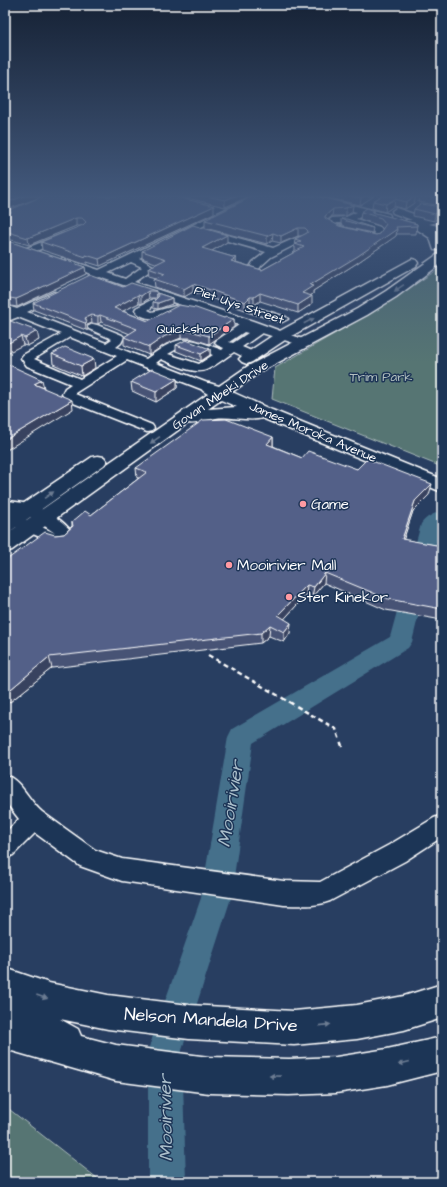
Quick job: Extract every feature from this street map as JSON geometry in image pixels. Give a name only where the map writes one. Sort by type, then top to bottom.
[{"type":"main road","name":"Govan Mbeki Drive","points":[[7,514],[28,509],[147,428],[213,390],[253,363],[283,335],[386,278],[438,251]]},
{"type":"main road","name":"Govan Mbeki Drive","points":[[253,363],[304,343],[374,304],[439,251]]},
{"type":"main road","points":[[253,363],[250,384],[251,391],[256,403],[266,414]]},
{"type":"main road","name":"Govan Mbeki Drive","points":[[5,545],[178,423],[213,390]]},
{"type":"main road","name":"James Moroka Avenue","points":[[213,390],[266,414],[442,486]]},
{"type":"main road","points":[[178,423],[206,414],[234,412],[284,421]]},
{"type":"main road","name":"Nelson Mandela Drive","points":[[5,985],[49,1000],[108,1012],[188,1022],[294,1028],[357,1022],[404,1013],[442,1002]]},
{"type":"main road","points":[[5,1010],[103,1060]]},
{"type":"main road","points":[[5,1032],[103,1060],[209,1075],[289,1077],[336,1075],[387,1067],[442,1054]]},
{"type":"street","name":"Piet Uys Street","points":[[34,251],[128,283],[203,313],[283,335],[304,343]]},
{"type":"street","points":[[130,258],[148,266],[128,283],[122,285],[114,283],[100,283],[87,279],[99,273],[144,251]]},
{"type":"street","points":[[253,270],[258,262],[273,251]]},
{"type":"street","points":[[5,319],[60,292]]},
{"type":"street","points":[[153,302],[140,310],[158,316],[178,308],[203,313]]},
{"type":"street","name":"James Moroka Avenue","points":[[5,308],[213,390]]},
{"type":"street","points":[[251,309],[282,319]]},
{"type":"street","points":[[161,355],[198,368],[202,367],[257,332],[248,325],[267,314]]},
{"type":"street","points":[[93,327],[118,337],[117,341],[107,348]]},
{"type":"street","points":[[70,333],[27,358],[31,362],[80,383]]},
{"type":"street","points":[[146,364],[183,342],[222,354]]},
{"type":"street","points":[[234,347],[253,363]]},
{"type":"street","points":[[126,356],[80,383],[69,391],[68,394],[70,397],[147,428]]},
{"type":"street","points":[[28,509],[37,523]]},
{"type":"street","points":[[7,514],[37,523]]},
{"type":"street","points":[[5,784],[31,816],[88,858],[122,870],[284,893],[308,894],[322,892],[397,853],[442,825]]},
{"type":"street","points":[[5,834],[31,816]]},
{"type":"street","points":[[5,848],[31,816]]},
{"type":"path","points":[[208,654],[336,728],[342,746]]},
{"type":"green space","name":"Trim Park","points":[[442,267],[442,467],[272,399],[275,368],[367,315]]},
{"type":"green space","points":[[5,1106],[102,1182],[5,1182]]},
{"type":"building","points":[[5,251],[39,251],[85,267],[16,299],[5,299]]},
{"type":"building","points":[[69,251],[116,251],[99,259],[86,255],[86,257]]},
{"type":"building","points":[[143,251],[214,251],[236,258],[231,261],[262,270],[296,251],[365,251],[310,285],[313,286],[302,293],[312,296],[298,305],[260,293],[254,297],[250,297],[245,302],[193,284],[184,289],[154,279],[165,274],[148,268],[166,259]]},
{"type":"building","points":[[90,275],[123,287],[131,283],[156,291],[148,291],[141,296],[138,295],[114,308],[148,321],[179,305],[196,308],[224,318],[234,319],[209,336],[190,331],[181,331],[165,336],[149,347],[124,337],[137,329],[100,315],[91,315],[85,318],[87,322],[85,323],[33,303]]},
{"type":"building","points":[[157,293],[172,298],[158,303],[153,302],[159,296]]},
{"type":"building","points":[[5,319],[37,331],[25,338],[21,336],[5,345]]},
{"type":"building","points":[[186,340],[210,349],[201,354],[176,345]]},
{"type":"building","points":[[65,347],[94,359],[81,366],[52,354]]},
{"type":"building","points":[[5,363],[42,380],[34,384],[72,400],[5,440]]},
{"type":"building","points":[[152,369],[177,379],[156,392],[131,382]]},
{"type":"building","name":"Mooirivier Mall","points":[[226,419],[273,437],[267,444],[302,458],[308,451],[357,469],[367,459],[432,484],[415,501],[402,539],[442,546],[442,609],[388,599],[325,573],[314,587],[307,585],[278,615],[291,623],[284,632],[270,625],[261,633],[49,657],[5,694],[5,561],[45,532],[55,535],[64,534],[73,526],[72,522],[85,511],[91,515],[147,472],[136,468],[203,420]]},
{"type":"waterway","name":"Mooirivier","points":[[167,1182],[165,1050],[216,898],[241,737],[400,642],[431,524],[442,517]]},
{"type":"place","name":"Quickshop","points":[[226,329]]},
{"type":"place","name":"Game","points":[[303,504]]},
{"type":"place","name":"Mooirivier Mall","points":[[229,565]]},
{"type":"place","name":"Ster Kinekor","points":[[289,597]]}]
